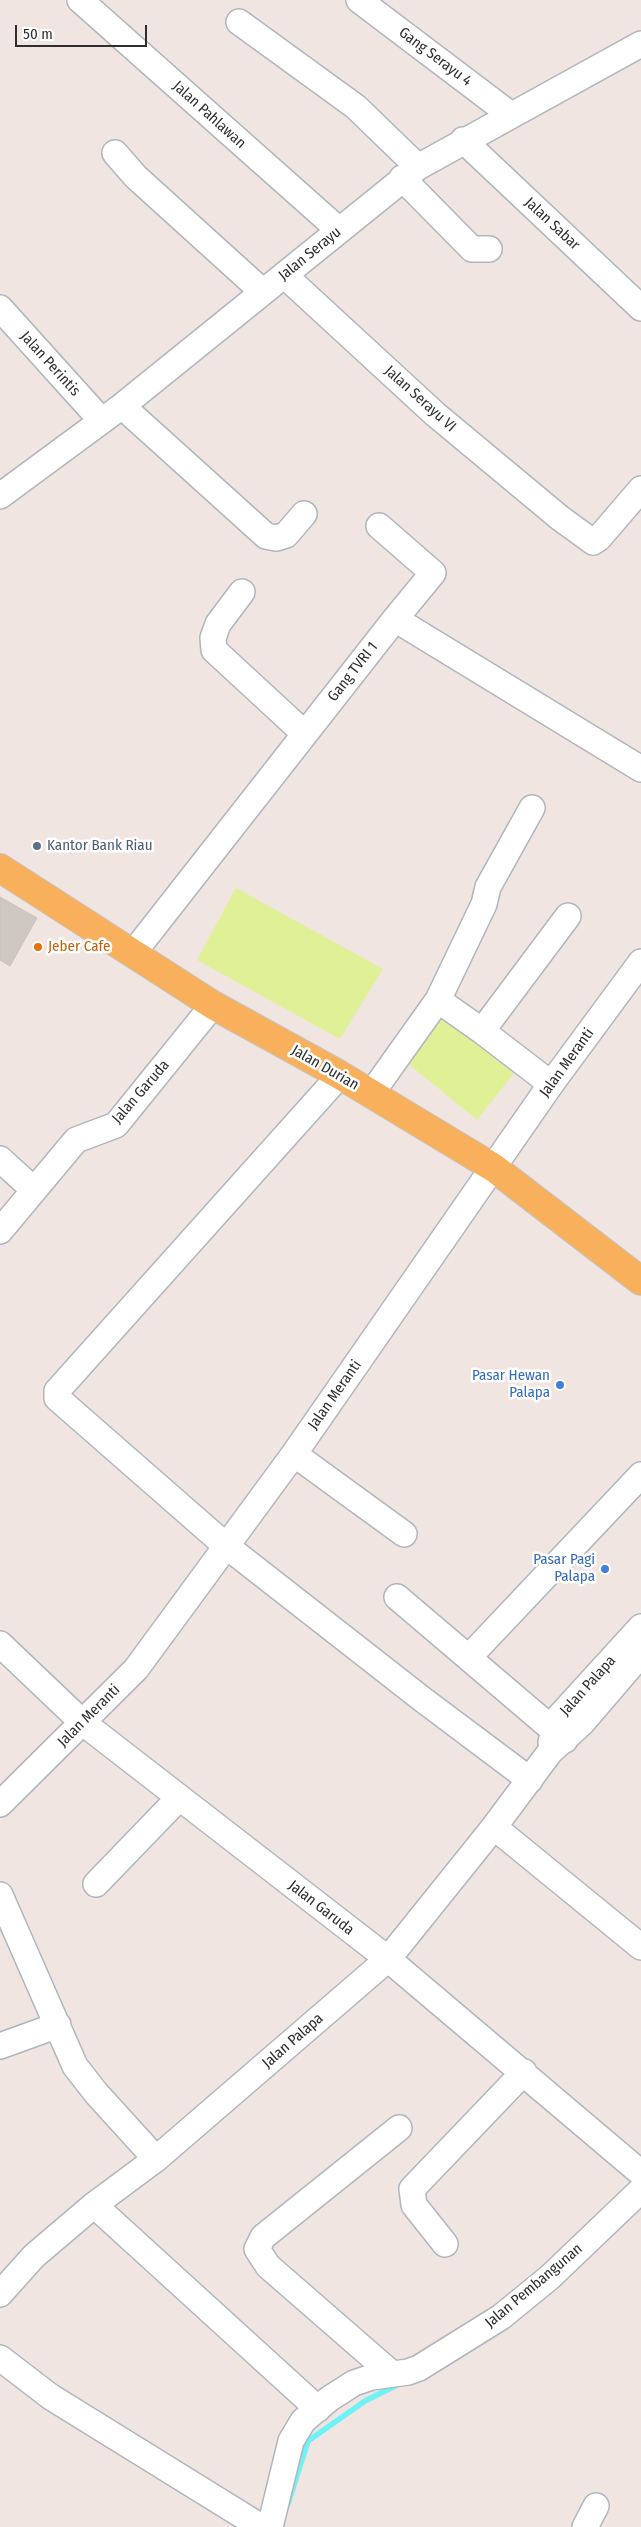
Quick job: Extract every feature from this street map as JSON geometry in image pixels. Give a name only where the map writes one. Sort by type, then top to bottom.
[{"type":"main road","name":"Jalan Durian","points":[[0,868],[134,952],[213,1005],[340,1075],[494,1168],[641,1281]]},
{"type":"street","name":"Jalan Pahlawan","points":[[80,0],[339,230]]},
{"type":"street","name":"Gang Serayu 4","points":[[359,0],[511,114]]},
{"type":"street","points":[[239,22],[356,108],[472,249],[489,249]]},
{"type":"street","name":"Jalan Serayu","points":[[0,496],[122,406],[410,172],[463,140],[640,47]]},
{"type":"street","name":"Jalan Sabar","points":[[463,140],[641,308]]},
{"type":"street","points":[[115,154],[136,177],[263,292]]},
{"type":"street","name":"Jalan Serayu VI","points":[[284,275],[435,414],[560,518],[593,542],[599,538],[641,489]]},
{"type":"street","name":"Jalan Perintis","points":[[0,308],[101,420]]},
{"type":"street","points":[[122,406],[266,536],[276,538],[286,535],[304,514]]},
{"type":"street","name":"Gang TVRI 1","points":[[134,952],[395,619],[434,573],[379,526]]},
{"type":"street","points":[[242,592],[218,624],[213,638],[214,650],[305,734]]},
{"type":"street","points":[[395,619],[641,769]]},
{"type":"street","points":[[371,1094],[438,1000],[484,904],[488,886],[532,808]]},
{"type":"street","points":[[482,1030],[568,916]]},
{"type":"street","name":"Jalan Meranti","points":[[0,1804],[136,1669],[225,1545],[294,1454],[494,1168],[550,1084],[641,962]]},
{"type":"street","points":[[438,1000],[482,1030],[550,1084]]},
{"type":"street","name":"Jalan Garuda","points":[[0,1231],[76,1140],[116,1125],[213,1005]]},
{"type":"street","points":[[340,1075],[57,1391],[57,1398],[225,1545],[422,1699],[530,1780]]},
{"type":"street","points":[[0,1159],[34,1190]]},
{"type":"street","points":[[294,1454],[404,1534]]},
{"type":"street","points":[[469,1657],[641,1475]]},
{"type":"street","points":[[397,1597],[469,1657],[556,1740]]},
{"type":"street","name":"Jalan Palapa","points":[[0,2294],[34,2256],[94,2205],[156,2159],[388,1959],[494,1827],[530,1780],[556,1740],[640,1636]]},
{"type":"street","name":"Jalan Garuda","points":[[0,1644],[82,1722],[388,1959],[524,2072],[641,2173]]},
{"type":"street","points":[[96,1884],[179,1798]]},
{"type":"street","points":[[494,1827],[641,1947]]},
{"type":"street","points":[[0,1895],[75,2066],[96,2093],[156,2159]]},
{"type":"street","points":[[0,2046],[58,2025]]},
{"type":"street","points":[[444,2244],[414,2205],[412,2189],[524,2072]]},
{"type":"street","points":[[391,2374],[268,2266],[258,2249],[263,2237],[399,2128]]},
{"type":"street","name":"Jalan Pembangunan","points":[[270,2527],[291,2440],[303,2421],[354,2383],[372,2377],[408,2372],[433,2361],[501,2317],[550,2277],[641,2190]]},
{"type":"street","points":[[94,2205],[318,2408]]},
{"type":"street","points":[[0,2358],[51,2397],[261,2527]]},
{"type":"green space","points":[[236,888],[383,969],[340,1039],[197,960]]},
{"type":"green space","points":[[428,998],[518,1068],[477,1120],[389,1048]]},
{"type":"building","points":[[0,897],[37,918],[10,966],[0,960]]},
{"type":"waterway","points":[[288,2504],[308,2441],[365,2401],[399,2384]]},
{"type":"place","name":"Kantor Bank Riau","points":[[37,846]]},
{"type":"place","name":"Jeber Cafe","points":[[38,947]]},
{"type":"place","name":"Pasar Hewan Palapa","points":[[560,1385]]},
{"type":"place","name":"Pasar Pagi Palapa","points":[[605,1569]]}]
